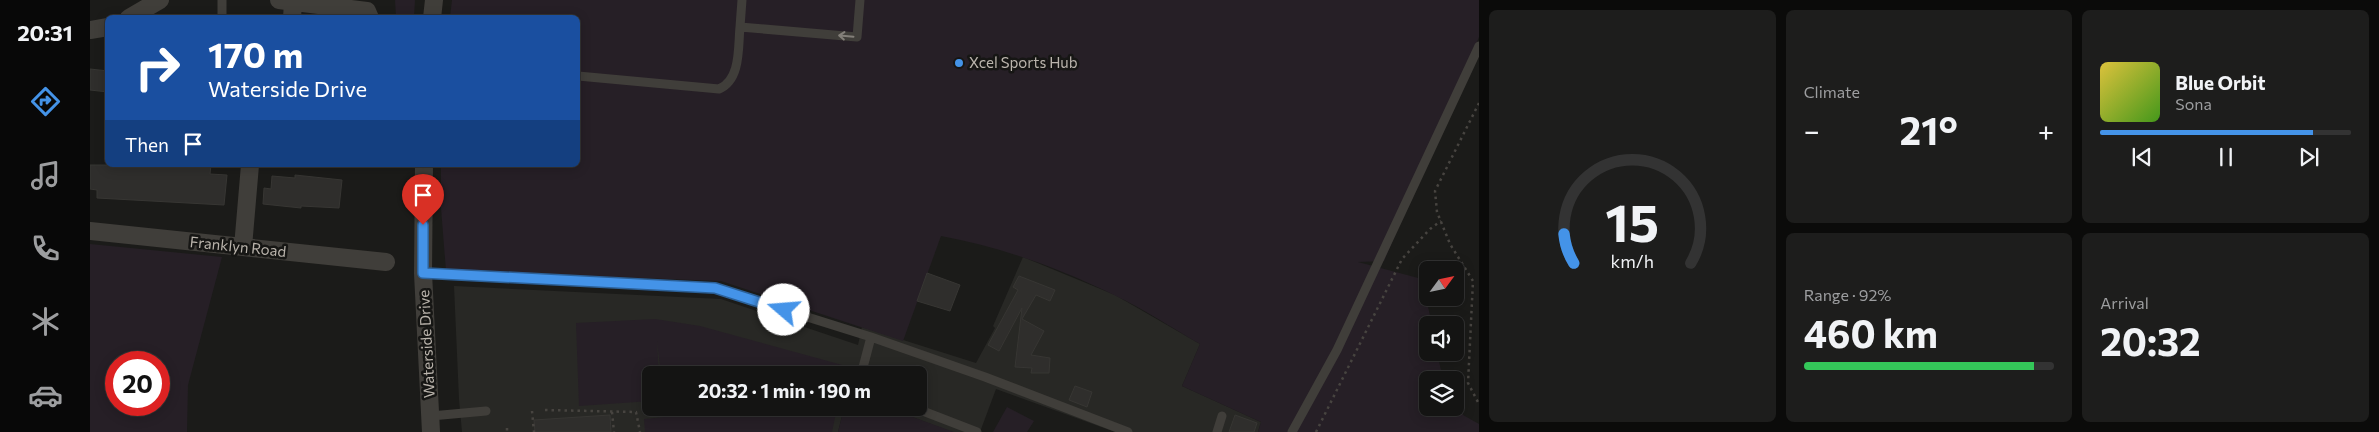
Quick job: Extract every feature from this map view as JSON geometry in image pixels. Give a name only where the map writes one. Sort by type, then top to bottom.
[{"type":"street","points":[[134,15],[160,0]]},
{"type":"street","points":[[432,15],[434,0]]},
{"type":"street","points":[[288,6],[367,11],[369,15]]},
{"type":"street","points":[[90,30],[105,28]]},
{"type":"street","points":[[243,247],[250,167]]},
{"type":"street","name":"Waterside Drive","points":[[424,167],[423,273],[431,424]]},
{"type":"street","name":"Franklyn Road","points":[[90,231],[386,262]]},
{"type":"lane","points":[[222,0],[222,15]]},
{"type":"lane","points":[[580,76],[719,89],[730,82],[735,72],[742,0]]},
{"type":"lane","points":[[740,27],[857,37],[860,0]]},
{"type":"lane","points":[[1292,432],[1337,350],[1479,46]]},
{"type":"lane","points":[[423,273],[715,288],[871,337],[985,377],[1128,432]]},
{"type":"lane","points":[[864,366],[871,337]]},
{"type":"lane","points":[[431,424],[486,412]]},
{"type":"lane","points":[[927,413],[977,432]]},
{"type":"lane","points":[[1217,432],[1222,416]]},
{"type":"path","points":[[1479,104],[1435,191],[1437,212],[1450,244],[1473,281],[1468,383],[1479,404]]},
{"type":"path","points":[[1316,432],[1402,259],[1430,229],[1441,221]]},
{"type":"path","points":[[532,410],[534,432]]},
{"type":"path","points":[[546,410],[636,412],[640,432]]},
{"type":"path","points":[[612,412],[614,432]]},
{"type":"shaded area","points":[[395,0],[415,0],[414,15],[396,15]]},
{"type":"shaded area","points":[[452,0],[1479,0],[1479,37],[1384,261],[1358,262],[1419,278],[1419,306],[1428,306],[1430,316],[1419,316],[1419,361],[1439,361],[1442,371],[1419,371],[1419,416],[1464,416],[1479,424],[1479,432],[1258,432],[1261,422],[1182,386],[1200,344],[1136,306],[1072,276],[1008,252],[941,236],[903,341],[721,281],[446,271],[441,208],[441,167],[580,167],[580,15],[450,15]]},
{"type":"shaded area","points":[[90,244],[222,257],[188,385],[187,432],[90,432]]},
{"type":"shaded area","points":[[1023,257],[1115,295],[1200,344],[1182,386],[1261,422],[1258,432],[1115,432],[996,389],[980,432],[952,432],[909,416],[927,416],[927,366],[642,366],[642,416],[842,416],[838,432],[462,432],[454,286],[721,299],[858,345],[862,327],[976,363],[995,328],[993,326]]},
{"type":"shaded area","points":[[655,319],[700,326],[846,366],[660,366],[657,341],[658,366],[642,366],[642,402],[579,406],[576,323]]},
{"type":"shaded area","points":[[1007,407],[1034,421],[1027,432],[993,432]]},
{"type":"shaded area","points":[[835,416],[832,432],[645,432],[644,419],[665,417]]},
{"type":"shaded area","points":[[842,416],[910,416],[954,432],[838,432]]},
{"type":"building","points":[[90,69],[105,71],[105,92],[90,90]]},
{"type":"building","points":[[90,165],[105,165],[105,167],[211,167],[210,174],[227,175],[224,205],[97,198],[97,190],[90,189]]},
{"type":"building","points":[[295,175],[342,180],[339,208],[301,206],[301,208],[263,204],[264,188],[271,189],[272,176],[295,178]]},
{"type":"building","points":[[927,273],[960,285],[950,311],[917,301]]},
{"type":"building","points":[[1019,276],[1055,290],[1050,301],[1036,295],[1022,319],[1044,331],[1031,355],[1050,358],[1049,373],[1031,373],[1032,368],[1015,367],[1022,308],[999,351],[988,345],[1018,290],[1013,287]]},
{"type":"building","points":[[1075,386],[1092,392],[1087,407],[1069,400]]},
{"type":"building","points":[[610,415],[611,432],[535,432],[534,420]]},
{"type":"building","points":[[1235,415],[1257,423],[1254,432],[1229,432]]},
{"type":"place","name":"Xcel Sports Hub","points":[[959,63]]},
{"type":"route","points":[[423,225],[423,273],[715,288],[784,310]]}]
